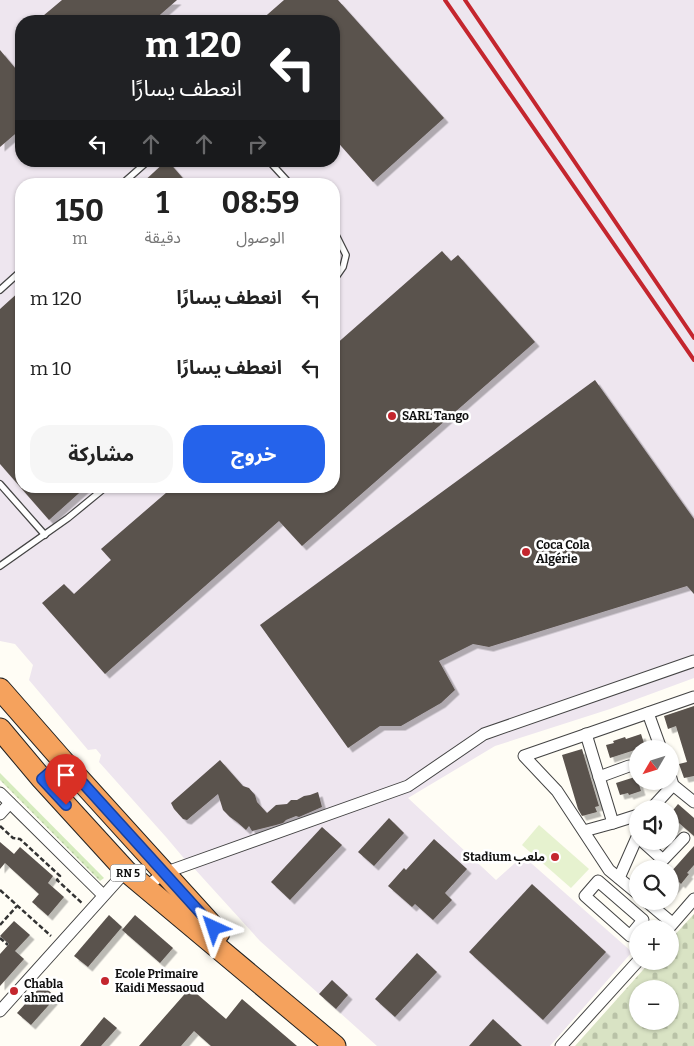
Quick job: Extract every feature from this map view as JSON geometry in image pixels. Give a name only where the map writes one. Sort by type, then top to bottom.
[{"type":"highway","name":"RN 5","points":[[0,689],[276,996]]},
{"type":"highway","name":"RN 5","points":[[0,730],[42,779],[126,870],[335,1046]]},
{"type":"highway","points":[[42,779],[63,761]]},
{"type":"street","points":[[146,886],[164,873],[408,786],[484,734],[694,661]]},
{"type":"street","points":[[629,887],[609,870],[557,791],[524,756],[694,697]]},
{"type":"street","points":[[648,713],[658,740]]},
{"type":"street","points":[[586,734],[613,822]]},
{"type":"street","points":[[599,777],[629,766]]},
{"type":"street","points":[[679,787],[694,801]]},
{"type":"street","points":[[0,792],[102,895]]},
{"type":"street","points":[[0,814],[10,803]]},
{"type":"street","points":[[584,831],[629,818]]},
{"type":"street","points":[[679,843],[684,838]]},
{"type":"street","points":[[619,878],[632,850]]},
{"type":"street","points":[[652,850],[663,860],[673,850]]},
{"type":"street","points":[[0,1011],[126,870]]},
{"type":"street","points":[[598,881],[643,920],[630,936],[607,915],[585,896],[598,881]]},
{"type":"street","points":[[607,915],[620,900],[629,894]]},
{"type":"street","points":[[675,920],[694,899]]},
{"type":"street","points":[[655,910],[664,920]]},
{"type":"street","points":[[561,1046],[630,970]]},
{"type":"lane","points":[[129,178],[141,167]]},
{"type":"lane","points":[[274,167],[285,178]]},
{"type":"lane","points":[[340,243],[346,255],[340,271]]},
{"type":"lane","points":[[0,290],[15,277]]},
{"type":"lane","points":[[0,484],[45,535]]},
{"type":"lane","points":[[0,566],[68,518],[98,493]]},
{"type":"path","points":[[0,826],[13,838],[20,839],[60,876],[58,880],[90,910]]},
{"type":"path","points":[[0,890],[60,943]]},
{"type":"path","points":[[0,925],[18,906]]},
{"type":"path","points":[[0,938],[8,945]]},
{"type":"shaded area","points":[[0,0],[694,0],[694,678],[610,709],[495,746],[408,798],[496,880],[523,856],[629,949],[629,955],[550,1046],[377,1046],[260,941],[192,866],[193,869],[99,762],[101,755],[96,749],[88,750],[29,680],[33,665],[15,644],[0,641]]},
{"type":"green space","points":[[0,773],[104,878],[100,881],[0,780]]},
{"type":"green space","name":"Stadium ملعب","points":[[539,825],[589,869],[571,888],[522,845]]},
{"type":"green space","points":[[694,914],[694,1046],[575,1046],[629,986],[629,1030],[679,1030],[679,980],[634,980],[643,970],[679,970],[679,930]]},
{"type":"building","points":[[62,0],[177,0],[160,15],[44,15]]},
{"type":"building","points":[[284,0],[338,0],[444,118],[373,182],[340,145],[340,15],[267,15]]},
{"type":"building","points":[[0,50],[15,68],[15,134],[0,147]]},
{"type":"building","points":[[159,167],[173,167],[183,178],[148,178]]},
{"type":"building","name":"SARL Tango","points":[[442,251],[451,261],[458,255],[535,342],[302,546],[279,521],[105,674],[42,603],[64,584],[74,594],[111,560],[101,549],[166,493],[340,493],[340,341]]},
{"type":"building","points":[[15,295],[15,481],[0,464],[0,309]]},
{"type":"building","name":"Coca Cola Algérie","points":[[595,380],[694,519],[694,594],[687,586],[489,647],[473,644],[439,661],[455,690],[441,703],[401,726],[380,726],[348,748],[260,625]]},
{"type":"building","points":[[25,493],[79,493],[49,520]]},
{"type":"building","points":[[694,706],[694,776],[684,778],[679,764],[687,762],[676,726],[668,729],[664,716]]},
{"type":"building","points":[[641,734],[643,740],[629,740],[629,752],[610,758],[606,745],[625,737],[626,739]]},
{"type":"building","points":[[582,749],[599,806],[595,807],[597,812],[582,816],[578,809],[562,755]]},
{"type":"building","points":[[220,760],[243,786],[249,788],[255,795],[257,802],[267,813],[276,805],[287,804],[291,800],[297,800],[318,792],[322,807],[299,817],[296,816],[286,820],[283,823],[252,831],[249,826],[246,830],[223,810],[218,794],[187,820],[183,819],[171,803]]},
{"type":"building","points":[[629,779],[629,790],[641,791],[629,795],[628,793],[620,795],[616,783]]},
{"type":"building","points":[[679,805],[694,818],[694,836],[679,823]]},
{"type":"building","points":[[389,818],[404,833],[374,866],[358,852]]},
{"type":"building","points":[[322,827],[342,845],[290,900],[271,882]]},
{"type":"building","points":[[434,839],[467,869],[445,893],[452,900],[433,920],[415,904],[412,907],[388,886],[404,868],[406,870]]},
{"type":"building","points":[[0,842],[14,854],[20,847],[53,876],[48,883],[64,897],[48,916],[32,902],[39,894],[5,863],[0,869]]},
{"type":"building","points":[[694,846],[694,865],[681,884],[679,882],[679,863]]},
{"type":"building","points":[[532,884],[606,952],[543,1020],[469,952]]},
{"type":"building","points":[[109,915],[122,927],[88,967],[74,956]]},
{"type":"building","points":[[135,915],[173,948],[160,963],[122,930]]},
{"type":"building","points":[[14,921],[30,935],[15,951],[24,959],[0,986],[0,954],[9,944],[0,936]]},
{"type":"building","points":[[417,953],[437,972],[395,1017],[375,999]]},
{"type":"building","points":[[332,980],[348,995],[336,1009],[319,994]]},
{"type":"building","points":[[42,985],[56,997],[31,1025],[17,1013]]},
{"type":"building","points":[[190,988],[226,1019],[242,999],[297,1046],[211,1046],[194,1031],[181,1046],[139,1046]]},
{"type":"building","points":[[104,1017],[117,1028],[101,1046],[80,1046]]},
{"type":"building","points":[[493,1019],[522,1046],[469,1046]]},
{"type":"railway","points":[[445,0],[694,360]]},
{"type":"railway","points":[[465,0],[694,338]]},
{"type":"place","name":"SARL Tango","points":[[392,416]]},
{"type":"place","name":"Coca Cola Algérie","points":[[526,552]]},
{"type":"place","name":"Stadium ملعب","points":[[555,857]]},
{"type":"place","name":"Ecole Primaire Kaidi Messaoud","points":[[105,981]]},
{"type":"place","name":"Chabla ahmed","points":[[14,991]]},
{"type":"route","points":[[66,805],[42,779],[63,761],[214,928]]}]
